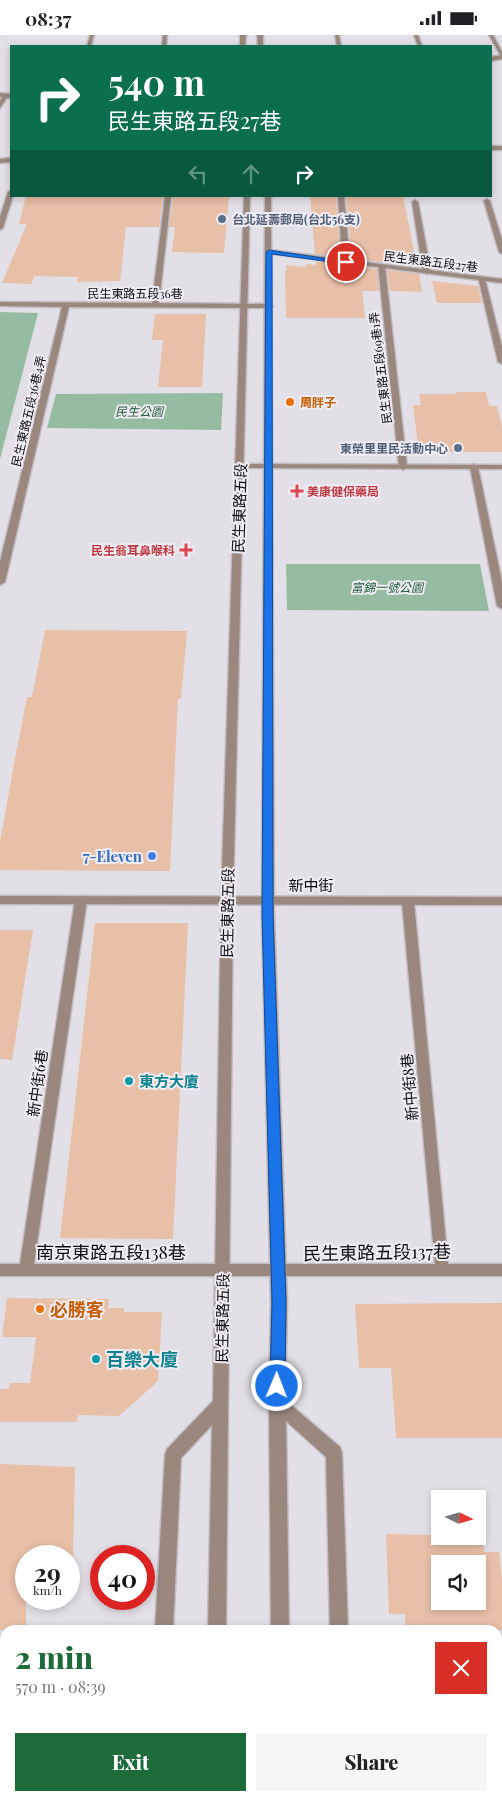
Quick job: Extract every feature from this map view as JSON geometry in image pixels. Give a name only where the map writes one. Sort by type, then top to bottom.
[{"type":"street","points":[[0,228],[10,195]]},
{"type":"street","points":[[155,305],[168,197]]},
{"type":"street","name":"民生東路五段","points":[[217,1625],[227,900],[241,466],[247,197]]},
{"type":"street","name":"民生東路五段","points":[[268,197],[269,901],[279,1302],[277,1403],[280,1625]]},
{"type":"street","points":[[341,197],[346,262]]},
{"type":"street","points":[[487,201],[502,252]]},
{"type":"street","points":[[416,202],[427,272]]},
{"type":"street","name":"民生東路五段69巷1弄","points":[[381,266],[404,467]]},
{"type":"street","points":[[481,279],[502,362]]},
{"type":"street","name":"民生東路五段36巷","points":[[0,303],[269,305]]},
{"type":"street","name":"民生東路五段36巷4弄","points":[[0,582],[2,564],[66,304]]},
{"type":"street","points":[[474,467],[502,606]]},
{"type":"street","name":"新中街","points":[[0,900],[502,901]]},
{"type":"street","points":[[277,1403],[334,1453],[339,1625]]},
{"type":"street","points":[[164,1625],[173,1455],[221,1404]]},
{"type":"lane","points":[[491,35],[502,57]]},
{"type":"lane","points":[[0,106],[5,95]]},
{"type":"lane","name":"民生東路五段27巷","points":[[269,252],[502,281]]},
{"type":"lane","points":[[241,466],[502,467]]},
{"type":"lane","name":"新中街6巷","points":[[26,1270],[81,900]]},
{"type":"lane","name":"新中街8巷","points":[[408,902],[442,1269]]},
{"type":"lane","name":"南京東路五段138巷","points":[[0,1270],[223,1271]]},
{"type":"lane","name":"民生東路五段137巷","points":[[223,1271],[502,1270]]},
{"type":"green space","points":[[0,312],[38,313],[0,459]]},
{"type":"green space","name":"民生公園","points":[[223,393],[221,430],[47,428],[56,394]]},
{"type":"green space","name":"富錦一號公園","points":[[286,564],[480,564],[489,611],[287,610]]},
{"type":"building","points":[[26,197],[163,197],[159,227],[126,227],[120,281],[77,282],[78,277],[34,276],[31,284],[2,283],[27,224],[19,224]]},
{"type":"building","points":[[173,197],[229,197],[224,253],[172,252],[175,227],[169,227]]},
{"type":"building","points":[[310,197],[336,197],[340,257],[315,254]]},
{"type":"building","points":[[346,197],[403,197],[417,267],[352,258]]},
{"type":"building","points":[[316,261],[377,269],[379,291],[362,291],[365,318],[286,318],[286,265],[306,267],[306,264],[316,265]]},
{"type":"building","points":[[387,270],[419,274],[422,292],[390,291]]},
{"type":"building","points":[[432,281],[478,286],[482,303],[437,303]]},
{"type":"building","points":[[155,314],[206,314],[202,387],[158,387],[163,340],[152,340]]},
{"type":"building","points":[[456,392],[486,392],[489,406],[497,406],[502,427],[502,452],[419,452],[413,405],[421,405],[419,394],[457,394]]},
{"type":"building","points":[[45,630],[187,631],[181,699],[178,699],[170,871],[0,870],[0,842],[14,764],[27,697],[32,697]]},
{"type":"building","name":"東方大廈","points":[[95,923],[188,923],[173,1239],[60,1238]]},
{"type":"building","points":[[0,930],[33,930],[12,1060],[0,1059]]},
{"type":"building","name":"百樂大廈","points":[[7,1298],[109,1299],[108,1308],[124,1308],[124,1312],[162,1312],[158,1381],[119,1416],[78,1415],[77,1422],[0,1422],[0,1389],[9,1389],[10,1383],[30,1383],[36,1337],[2,1337]]},
{"type":"building","points":[[502,1303],[502,1438],[396,1438],[391,1368],[359,1368],[355,1304]]},
{"type":"building","points":[[0,1464],[75,1467],[73,1545],[15,1545],[15,1610],[26,1610],[26,1625],[0,1625]]},
{"type":"building","points":[[386,1534],[431,1535],[431,1545],[484,1545],[484,1552],[499,1552],[502,1581],[502,1625],[406,1625],[405,1614],[389,1614]]},
{"type":"place","name":"台北延壽郵局(台北56支)","points":[[222,219]]},
{"type":"place","name":"周胖子","points":[[290,402]]},
{"type":"place","name":"東榮里里民活動中心","points":[[458,448]]},
{"type":"place","name":"美康健保藥局","points":[[297,491]]},
{"type":"place","name":"民生翁耳鼻喉科","points":[[186,550]]},
{"type":"place","name":"7-Eleven","points":[[152,856]]},
{"type":"place","name":"東方大廈","points":[[129,1081]]},
{"type":"place","name":"必勝客","points":[[40,1309]]},
{"type":"place","name":"百樂大廈","points":[[96,1359]]},
{"type":"route","points":[[277,1386],[279,1302],[268,915],[269,252],[346,262]]}]
